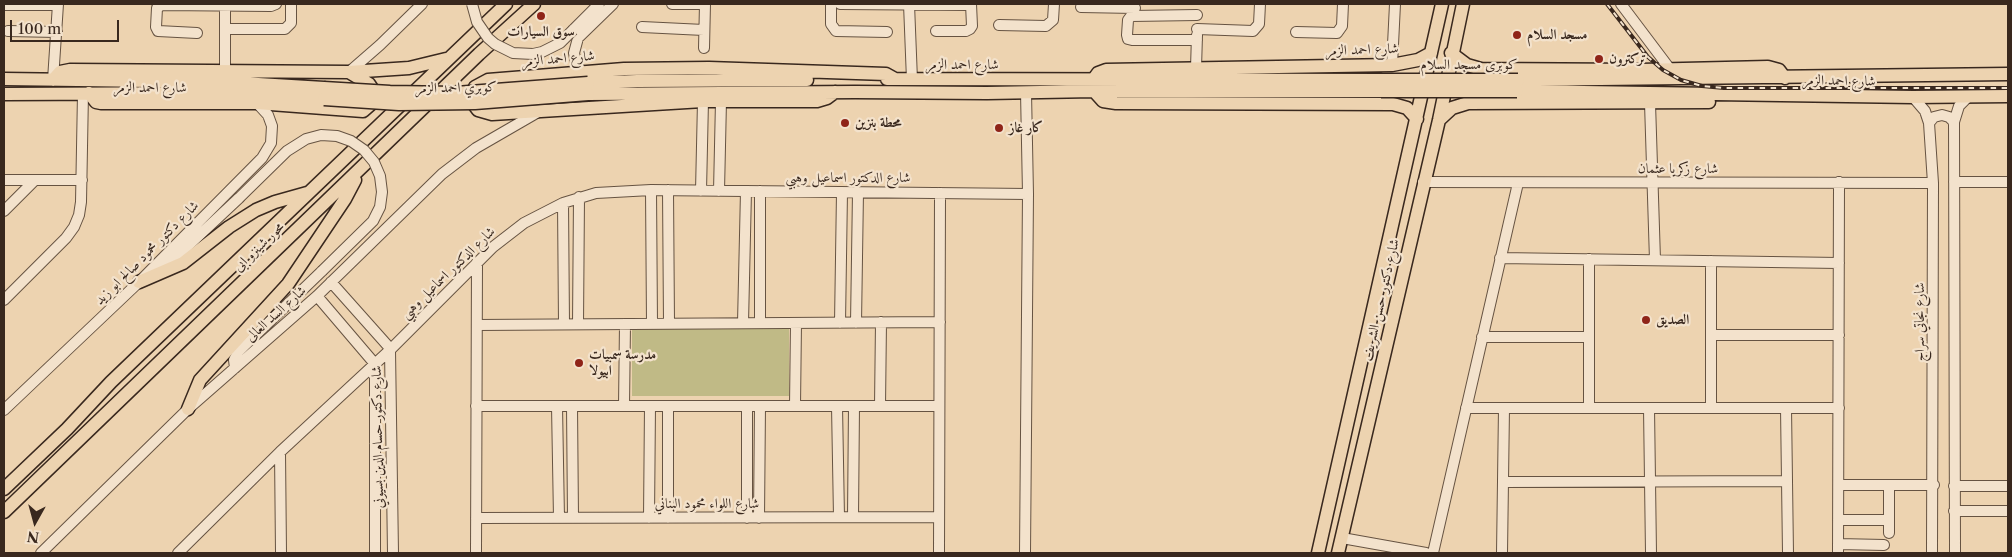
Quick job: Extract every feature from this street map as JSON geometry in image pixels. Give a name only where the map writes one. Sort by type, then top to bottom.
[{"type":"main road","name":"محور شينزو ابى","points":[[4,489],[111,382],[506,4]]},
{"type":"main road","name":"محور شينزو ابى","points":[[4,512],[358,173],[479,54],[534,4]]},
{"type":"main road","points":[[524,13],[540,4]]},
{"type":"main road","name":"شارع دكتور حسن الشريف","points":[[1318,553],[1442,4]]},
{"type":"main road","name":"شارع دكتور حسن الشريف","points":[[1338,553],[1439,120],[1451,53],[1463,4]]},
{"type":"main road","name":"شارع احمد الزمر","points":[[1094,85],[1098,73],[1106,70],[1392,65],[1410,62],[1431,53]]},
{"type":"main road","name":"شارع احمد الزمر","points":[[1451,53],[1467,64],[1482,69],[1768,68],[1779,70],[1785,78],[2008,74]]},
{"type":"main road","name":"شارع احمد الزمر","points":[[4,79],[53,80],[60,72],[65,70],[349,72],[409,68],[448,59]]},
{"type":"main road","points":[[1382,92],[1392,97],[1397,89],[1398,79],[1392,65]]},
{"type":"main road","name":"شارع احمد الزمر","points":[[708,68],[886,74],[895,79],[912,80],[1094,85],[1026,92],[835,92],[817,101],[704,101],[492,114],[482,112],[475,106],[473,101],[475,87],[488,80],[581,71],[708,68]]},
{"type":"main road","points":[[1474,103],[1469,96],[1468,84],[1474,73],[1482,69]]},
{"type":"main road","name":"شارع احمد الزمر","points":[[4,94],[86,94],[96,102],[101,103],[257,103],[363,111],[371,104],[374,97],[373,90],[369,84],[349,72]]},
{"type":"main road","name":"كوبرى مسجد السلام","points":[[1094,85],[1382,92],[1518,85],[1785,78]]},
{"type":"main road","points":[[588,88],[647,81],[895,79]]},
{"type":"main road","points":[[53,80],[224,82],[324,94]]},
{"type":"main road","name":"كوبرى مسجد السلام","points":[[1518,85],[1785,95]]},
{"type":"main road","points":[[588,88],[835,92]]},
{"type":"main road","name":"كوبري احمد الزمر","points":[[324,94],[456,93],[588,88]]},
{"type":"main road","points":[[1382,92],[1411,111],[1417,119]]},
{"type":"main road","points":[[86,94],[324,94]]},
{"type":"main road","name":"شارع احمد الزمر","points":[[1439,120],[1447,111],[1457,106],[1474,103],[1777,102],[1782,100],[1785,95],[2008,96]]},
{"type":"main road","points":[[188,408],[200,380],[279,294],[294,274],[345,199],[358,173]]},
{"type":"main road","points":[[142,278],[183,263],[229,226],[251,212],[275,202],[310,192]]},
{"type":"main road","points":[[1336,477],[1355,482]]},
{"type":"street","points":[[4,5],[58,4],[53,80]]},
{"type":"street","points":[[197,33],[158,30],[156,27],[157,8],[167,5],[271,6],[276,4]]},
{"type":"street","points":[[225,29],[286,29],[291,23],[291,4]]},
{"type":"street","points":[[349,72],[422,4]]},
{"type":"street","points":[[472,4],[477,22],[488,38],[495,44],[513,52],[533,54],[542,52],[560,43],[599,4]]},
{"type":"street","points":[[581,71],[576,63],[574,53],[578,38],[613,4]]},
{"type":"street","points":[[672,4],[705,4],[704,48]]},
{"type":"street","points":[[831,4],[831,24],[836,31],[887,32]]},
{"type":"street","points":[[840,4],[971,5],[972,26],[970,30],[966,32],[936,31]]},
{"type":"street","points":[[909,4],[912,80]]},
{"type":"street","points":[[999,25],[1046,26],[1053,20],[1054,4]]},
{"type":"street","points":[[1196,68],[1197,4]]},
{"type":"street","points":[[1135,9],[1128,20],[1127,37],[1130,40],[1253,30],[1259,24],[1260,4],[1251,4]]},
{"type":"street","points":[[1296,32],[1337,33],[1342,26],[1343,4]]},
{"type":"street","points":[[1392,65],[1395,4]]},
{"type":"street","points":[[1621,4],[1670,69]]},
{"type":"street","points":[[225,5],[225,72]]},
{"type":"street","points":[[1081,7],[1135,9],[1197,15]]},
{"type":"street","points":[[642,27],[704,30]]},
{"type":"street","points":[[8,31],[57,32]]},
{"type":"street","points":[[1025,553],[1028,194],[1026,92]]},
{"type":"street","points":[[4,300],[66,238],[74,227],[81,202],[86,94]]},
{"type":"street","points":[[1955,553],[1954,122],[1959,106],[1969,96]]},
{"type":"street","name":"شارع نجاتي سراج","points":[[1913,97],[1925,111],[1929,123],[1933,183],[1934,485],[1932,553]]},
{"type":"street","points":[[701,191],[704,101]]},
{"type":"street","points":[[718,191],[721,101]]},
{"type":"street","name":"شارع دكتور محمود صالح ابو زيد","points":[[4,410],[142,278],[266,154],[272,138],[272,126],[268,115],[257,103]]},
{"type":"street","points":[[1650,103],[1651,182],[1655,260]]},
{"type":"street","name":"شارع السد العالى","points":[[41,553],[188,408],[317,296],[442,174],[460,159],[541,111]]},
{"type":"street","points":[[1929,123],[1934,117],[1942,115],[1949,117],[1954,122]]},
{"type":"street","points":[[142,278],[176,257],[292,146],[306,139],[321,135],[337,136],[351,141],[364,150],[374,162],[380,176],[382,192],[380,207],[373,221],[238,352],[234,360],[235,368]]},
{"type":"street","points":[[4,180],[82,180]]},
{"type":"street","points":[[4,211],[36,180]]},
{"type":"street","name":"شارع زكريا عثمان","points":[[1424,182],[1933,183]]},
{"type":"street","points":[[1839,182],[1838,549],[1884,545]]},
{"type":"street","points":[[1954,182],[2008,182]]},
{"type":"street","points":[[1433,553],[1518,183]]},
{"type":"street","points":[[651,190],[652,324]]},
{"type":"street","name":"شارع الدكتور اسماعيل وهبي","points":[[178,553],[280,452],[376,364],[500,240],[524,223],[563,203],[596,193],[651,190],[1028,194]]},
{"type":"street","points":[[668,190],[669,324]]},
{"type":"street","points":[[743,323],[746,191]]},
{"type":"street","points":[[760,191],[760,323]]},
{"type":"street","points":[[840,323],[842,192]]},
{"type":"street","points":[[856,322],[858,192]]},
{"type":"street","points":[[939,553],[940,193]]},
{"type":"street","points":[[578,324],[579,197]]},
{"type":"street","points":[[563,203],[564,324]]},
{"type":"street","points":[[1500,258],[1839,264]]},
{"type":"street","points":[[1589,259],[1589,408]]},
{"type":"street","points":[[1711,261],[1711,408]]},
{"type":"street","points":[[476,553],[477,262]]},
{"type":"street","name":"شارع دكتور حسام الدين بسيوني","points":[[331,282],[390,350],[393,553]]},
{"type":"street","name":"شارع دكتور حسام الدين بسيوني","points":[[317,296],[376,364],[375,553]]},
{"type":"street","points":[[880,406],[881,322]]},
{"type":"street","points":[[477,325],[940,322]]},
{"type":"street","points":[[795,406],[796,323]]},
{"type":"street","points":[[624,406],[625,324]]},
{"type":"street","points":[[1711,335],[1839,335]]},
{"type":"street","points":[[1482,337],[1589,337]]},
{"type":"street","points":[[476,406],[939,406]]},
{"type":"street","points":[[557,406],[559,518]]},
{"type":"street","points":[[572,406],[573,518]]},
{"type":"street","points":[[650,406],[650,518]]},
{"type":"street","points":[[668,406],[668,518]]},
{"type":"street","points":[[747,406],[747,518]]},
{"type":"street","points":[[759,518],[760,406]]},
{"type":"street","points":[[837,406],[839,517]]},
{"type":"street","points":[[854,406],[854,517]]},
{"type":"street","points":[[1466,408],[1839,408]]},
{"type":"street","points":[[1502,553],[1504,408]]},
{"type":"street","points":[[1649,408],[1651,553]]},
{"type":"street","points":[[1786,408],[1788,553]]},
{"type":"street","points":[[280,452],[281,553]]},
{"type":"street","points":[[1503,482],[1787,481]]},
{"type":"street","points":[[1839,485],[1934,485]]},
{"type":"street","points":[[1889,485],[1889,533]]},
{"type":"street","points":[[1954,486],[2008,486]]},
{"type":"street","points":[[1954,511],[2008,511]]},
{"type":"street","name":"شارع اللواء محمود البناني","points":[[476,518],[939,517]]},
{"type":"street","points":[[1838,520],[1884,520]]},
{"type":"street","points":[[1342,538],[1426,553]]},
{"type":"street","points":[[189,542],[190,553]]},
{"type":"shaded area","points":[[632,329],[789,329],[789,396],[632,396]]},
{"type":"railway","points":[[1607,4],[1648,57],[1663,70],[1681,80],[1702,86],[1724,88],[2008,88]]},
{"type":"place","name":"سوق السيارات","points":[[541,16]]},
{"type":"place","name":"مسجد السلام","points":[[1517,35]]},
{"type":"place","name":"تركترون","points":[[1599,59]]},
{"type":"place","name":"محطة بنزين","points":[[845,123]]},
{"type":"place","name":"كار غاز","points":[[999,128]]},
{"type":"place","name":"الصديق","points":[[1646,320]]},
{"type":"place","name":"مدرسة سمبيات ابيولا","points":[[579,363]]}]
